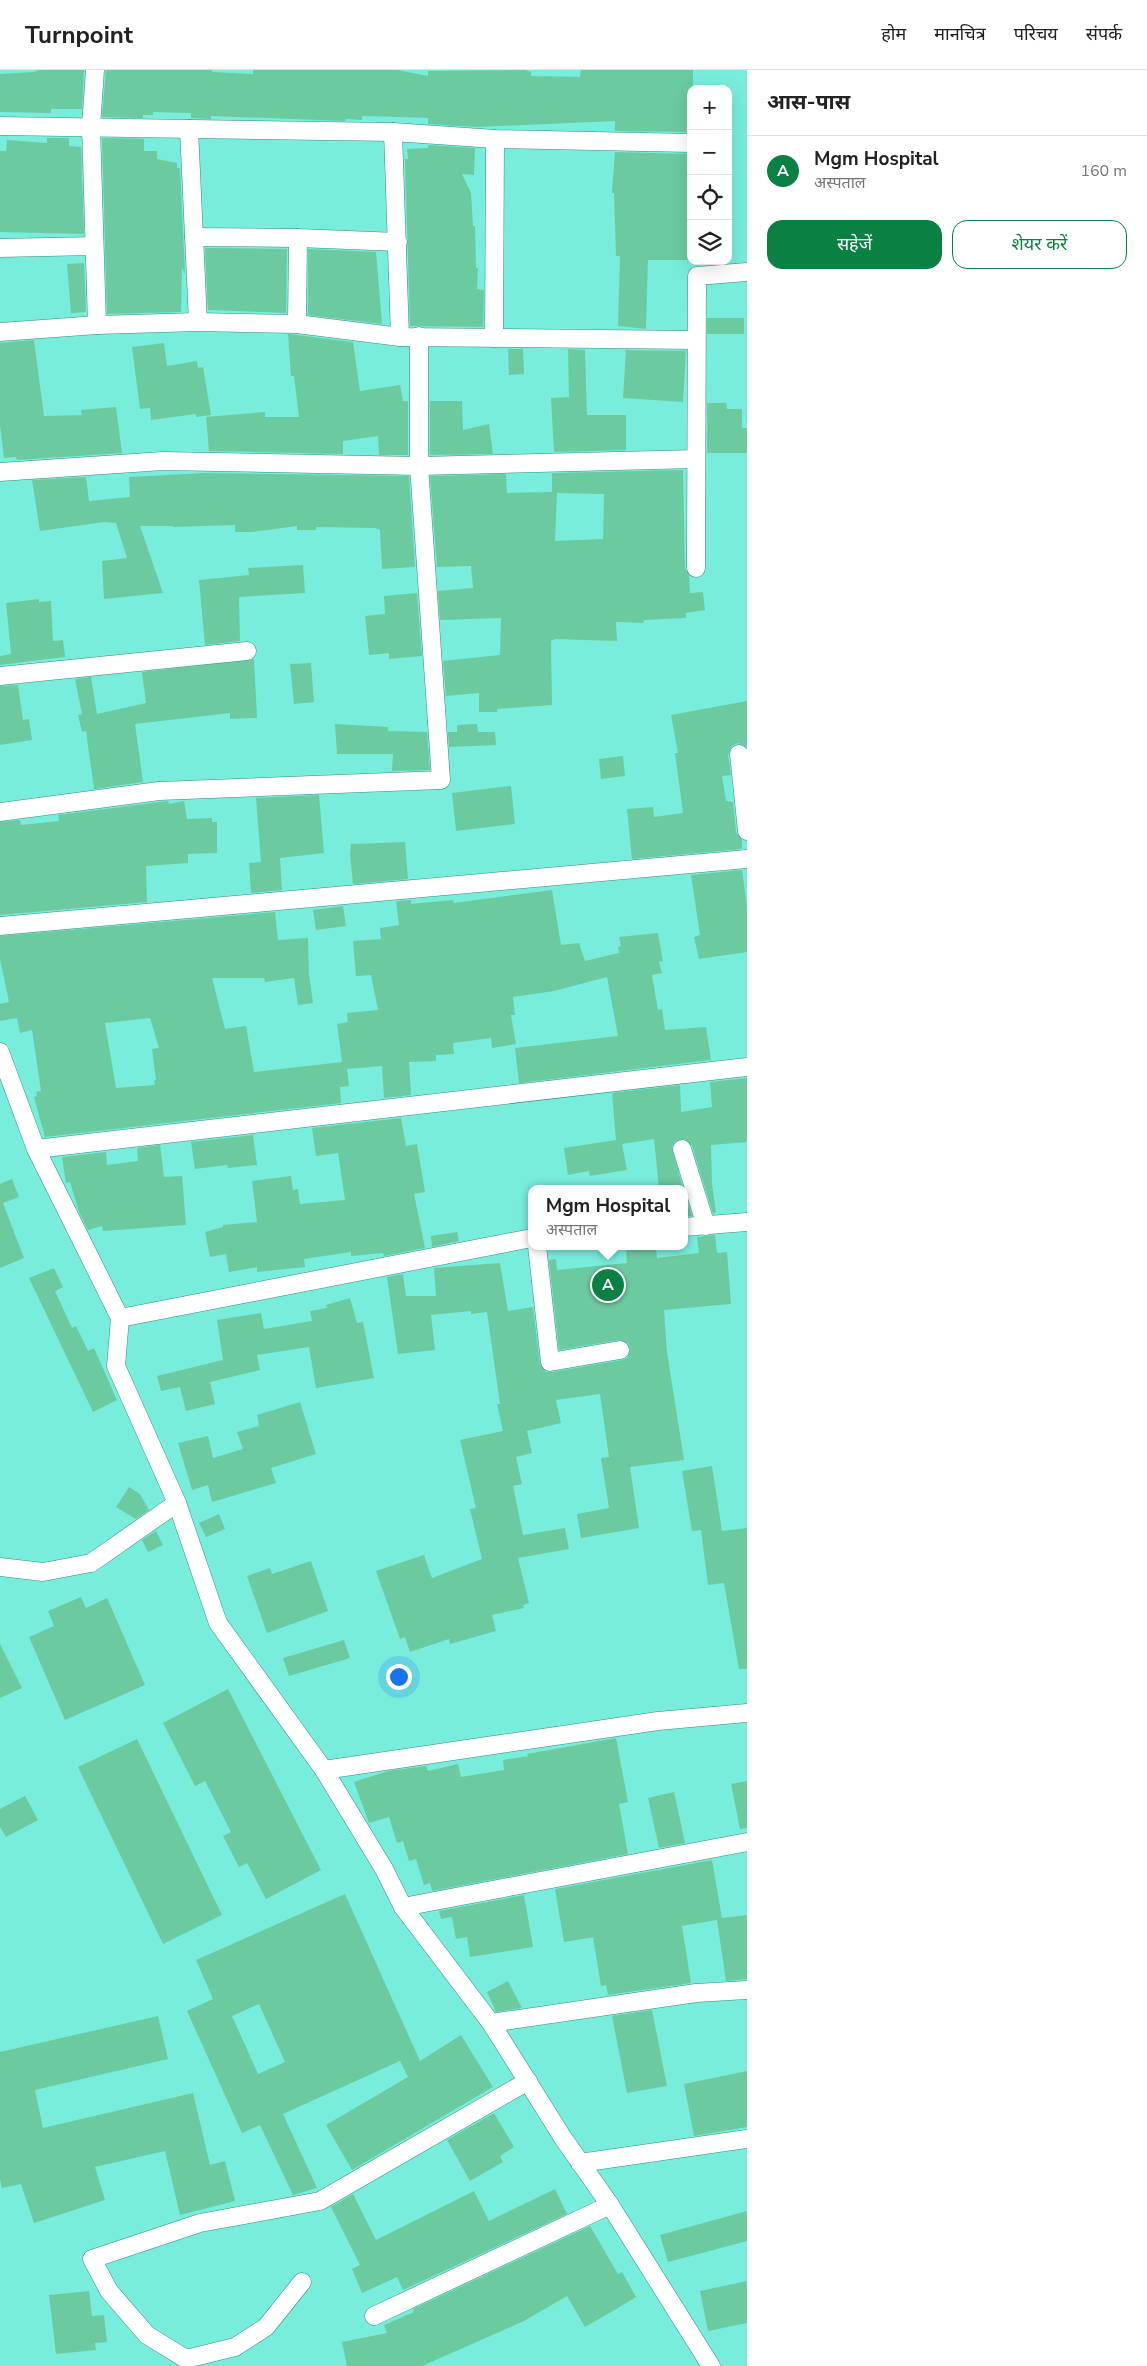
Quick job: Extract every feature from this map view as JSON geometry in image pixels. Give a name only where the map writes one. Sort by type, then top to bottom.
[{"type":"street","points":[[95,70],[91,126],[97,325]]},
{"type":"street","points":[[0,126],[393,132],[495,140],[687,143]]},
{"type":"street","points":[[189,129],[198,322]]},
{"type":"street","points":[[393,132],[400,336]]},
{"type":"street","points":[[494,338],[495,140]]},
{"type":"street","points":[[194,237],[298,238],[398,242]]},
{"type":"street","points":[[297,324],[298,238]]},
{"type":"street","points":[[0,248],[94,246]]},
{"type":"street","points":[[696,568],[697,268],[747,272]]},
{"type":"street","points":[[0,332],[97,325],[198,322],[297,324],[400,336],[696,340]]},
{"type":"street","points":[[0,812],[159,791],[441,780],[419,466],[419,336]]},
{"type":"street","points":[[0,472],[162,461],[419,466],[696,459]]},
{"type":"street","points":[[0,676],[246,651]]},
{"type":"street","points":[[738,754],[747,831]]},
{"type":"street","points":[[0,926],[747,858]]},
{"type":"street","points":[[0,1052],[36,1149],[120,1318],[116,1366],[176,1503],[218,1623],[324,1770],[384,1870],[403,1907],[491,2023],[580,2163],[610,2206],[710,2366]]},
{"type":"street","points":[[36,1149],[747,1067]]},
{"type":"street","points":[[682,1149],[706,1226]]},
{"type":"street","points":[[688,1228],[747,1222]]},
{"type":"street","points":[[120,1318],[528,1239]]},
{"type":"street","points":[[537,1250],[550,1362],[620,1350]]},
{"type":"street","points":[[0,1567],[43,1572],[90,1563],[176,1503]]},
{"type":"street","points":[[324,1770],[658,1721],[747,1713]]},
{"type":"street","points":[[403,1907],[747,1842]]},
{"type":"street","points":[[491,2023],[696,1993],[747,1990]]},
{"type":"street","points":[[302,2282],[266,2327],[236,2347],[186,2359],[147,2335],[110,2291],[92,2259],[200,2223],[320,2201],[528,2081]]},
{"type":"street","points":[[580,2163],[747,2139]]},
{"type":"street","points":[[374,2316],[610,2206]]},
{"type":"building","points":[[39,70],[84,70],[82,109],[51,109],[51,113],[0,112],[0,74]]},
{"type":"building","points":[[106,70],[212,70],[212,72],[253,74],[253,70],[398,70],[428,76],[428,71],[525,70],[531,72],[531,76],[580,77],[581,70],[693,70],[693,85],[687,85],[687,132],[615,131],[615,121],[477,127],[428,124],[428,118],[362,116],[362,120],[346,119],[345,121],[211,116],[211,119],[191,118],[191,113],[153,112],[153,115],[143,115],[143,118],[102,117]]},
{"type":"building","points":[[47,138],[69,138],[69,146],[81,147],[84,234],[0,232],[0,151],[6,151],[7,140],[47,143]]},
{"type":"building","points":[[102,138],[144,139],[144,151],[157,151],[157,159],[177,163],[177,168],[180,168],[185,274],[182,268],[181,312],[107,314]]},
{"type":"building","points":[[428,145],[475,148],[474,175],[462,174],[471,193],[473,226],[475,226],[476,268],[478,268],[477,289],[484,290],[483,327],[410,326],[405,159],[408,159],[407,149],[428,148]]},
{"type":"building","points":[[615,152],[687,154],[687,260],[648,260],[646,329],[618,326],[620,256],[616,256],[614,193],[612,193]]},
{"type":"building","points":[[205,248],[287,249],[286,313],[208,310]]},
{"type":"building","points":[[308,249],[376,252],[382,324],[308,315]]},
{"type":"building","points":[[84,263],[86,312],[71,313],[67,264]]},
{"type":"building","points":[[707,318],[744,318],[744,334],[707,334]]},
{"type":"building","points":[[288,334],[353,342],[360,391],[400,385],[403,401],[408,401],[408,455],[379,455],[378,436],[343,441],[343,454],[209,451],[206,417],[265,412],[265,417],[299,417],[294,376],[291,376]]},
{"type":"building","points":[[34,340],[44,416],[82,415],[81,410],[116,407],[122,453],[17,460],[16,457],[4,458],[0,425],[0,343]]},
{"type":"building","points":[[164,343],[167,366],[197,361],[198,368],[203,367],[211,415],[196,417],[196,414],[151,420],[150,408],[140,409],[132,347]]},
{"type":"building","points":[[508,349],[523,349],[524,374],[509,375]]},
{"type":"building","points":[[568,349],[585,350],[587,415],[626,415],[626,450],[554,452],[551,398],[569,397]]},
{"type":"building","points":[[626,350],[686,351],[683,402],[623,398]]},
{"type":"building","points":[[430,401],[462,401],[463,430],[489,424],[493,454],[430,455]]},
{"type":"building","points":[[707,403],[726,403],[727,409],[742,409],[742,428],[747,428],[747,453],[707,453]]},
{"type":"building","points":[[683,470],[685,568],[689,575],[690,593],[703,592],[705,610],[686,613],[686,618],[644,620],[643,623],[616,622],[617,641],[555,639],[551,641],[552,705],[497,709],[497,712],[479,712],[479,693],[446,696],[443,661],[500,655],[501,618],[440,620],[438,591],[473,588],[471,566],[437,567],[430,476],[506,474],[507,493],[552,492],[552,473]],"holes":[[[557,493],[604,494],[603,539],[555,541]]]},
{"type":"building","points":[[205,473],[409,476],[415,567],[382,569],[380,530],[375,528],[316,527],[316,530],[297,530],[297,526],[253,532],[235,532],[235,525],[140,526],[163,593],[104,599],[102,561],[127,558],[116,523],[104,522],[40,531],[32,480],[86,477],[89,501],[130,497],[129,477]]},
{"type":"building","points":[[303,565],[305,593],[239,597],[240,641],[205,645],[199,580],[249,575],[248,568]]},
{"type":"building","points":[[417,593],[422,656],[389,659],[389,653],[369,655],[365,616],[385,614],[384,596]]},
{"type":"building","points":[[39,599],[39,602],[51,601],[53,641],[63,640],[65,657],[0,665],[0,656],[11,654],[6,603]]},
{"type":"building","points":[[254,659],[257,718],[230,719],[230,713],[135,724],[143,782],[94,789],[86,731],[82,732],[78,715],[82,714],[75,679],[91,677],[97,714],[146,703],[142,672]]},
{"type":"building","points":[[311,663],[314,702],[294,704],[290,664]]},
{"type":"building","points":[[18,685],[23,720],[29,719],[32,740],[0,745],[0,686]]},
{"type":"building","points":[[747,701],[747,747],[738,743],[732,746],[728,755],[731,775],[722,776],[726,801],[733,802],[736,832],[742,840],[742,849],[632,859],[627,809],[653,807],[654,817],[683,813],[675,753],[678,753],[671,715]]},
{"type":"building","points":[[335,724],[388,727],[388,731],[427,732],[430,770],[392,771],[393,754],[337,754]]},
{"type":"building","points":[[477,724],[478,732],[495,732],[496,745],[449,747],[448,732],[457,732],[457,725]]},
{"type":"building","points":[[623,756],[625,776],[601,779],[599,759]]},
{"type":"building","points":[[511,786],[515,824],[456,831],[452,793]]},
{"type":"building","points":[[319,795],[324,853],[280,858],[282,890],[251,893],[249,863],[261,862],[256,798]]},
{"type":"building","points":[[168,801],[169,804],[184,801],[187,819],[212,818],[212,822],[217,822],[217,853],[188,854],[188,863],[146,866],[147,902],[0,915],[0,822],[20,820],[21,825],[59,821],[58,815]]},
{"type":"building","points":[[405,842],[408,879],[353,884],[351,844]]},
{"type":"building","points":[[742,870],[747,907],[747,952],[699,959],[694,937],[700,935],[691,875]]},
{"type":"building","points":[[552,890],[561,945],[579,943],[585,961],[619,953],[618,947],[621,946],[619,937],[658,933],[663,961],[659,962],[662,973],[652,975],[658,1010],[662,1009],[665,1030],[706,1027],[711,1060],[519,1083],[515,1048],[618,1036],[607,977],[554,991],[513,997],[515,1015],[511,1015],[516,1044],[492,1048],[491,1038],[453,1043],[454,1054],[436,1055],[436,1061],[409,1062],[411,1095],[384,1098],[382,1066],[347,1069],[349,1086],[340,1087],[341,1103],[45,1137],[34,1097],[37,1096],[36,1092],[41,1091],[32,1030],[20,1033],[17,1018],[0,1021],[0,1004],[9,1002],[0,959],[0,936],[275,912],[278,940],[308,938],[309,974],[313,1003],[298,1005],[294,978],[265,982],[264,978],[212,978],[225,1029],[246,1026],[254,1072],[342,1062],[337,1024],[348,1022],[347,1013],[378,1010],[371,975],[356,976],[353,941],[381,939],[380,928],[399,925],[396,901],[411,900],[411,904],[453,900],[454,903]],"holes":[[[150,1018],[159,1048],[152,1049],[155,1085],[116,1088],[105,1023]]]},
{"type":"building","points":[[343,906],[346,926],[316,930],[313,910]]},
{"type":"building","points":[[747,1078],[747,1142],[711,1145],[712,1184],[716,1212],[713,1214],[692,1146],[685,1139],[675,1141],[672,1147],[682,1185],[659,1185],[654,1139],[622,1144],[627,1170],[590,1176],[589,1171],[568,1175],[564,1148],[616,1140],[612,1093],[680,1085],[681,1112],[712,1107],[710,1082]]},
{"type":"building","points":[[401,1118],[406,1146],[417,1144],[425,1192],[414,1194],[425,1248],[384,1256],[383,1253],[351,1256],[351,1252],[304,1259],[305,1267],[257,1272],[257,1267],[229,1272],[226,1254],[210,1257],[205,1232],[223,1227],[223,1225],[257,1222],[252,1181],[291,1176],[293,1190],[298,1189],[300,1204],[345,1200],[338,1153],[316,1156],[312,1128]]},
{"type":"building","points":[[253,1135],[257,1165],[228,1168],[227,1165],[195,1169],[191,1142]]},
{"type":"building","points":[[160,1145],[164,1177],[182,1176],[186,1225],[103,1231],[102,1226],[88,1230],[79,1212],[70,1182],[66,1183],[62,1157],[106,1152],[107,1165],[138,1161],[137,1148]]},
{"type":"building","points":[[12,1179],[19,1197],[3,1203],[24,1258],[0,1268],[0,1184]]},
{"type":"building","points":[[688,1204],[692,1216],[688,1216]]},
{"type":"building","points":[[457,1232],[459,1241],[432,1247],[431,1236]]},
{"type":"building","points":[[715,1235],[717,1253],[727,1252],[731,1304],[664,1310],[667,1352],[684,1460],[630,1467],[639,1528],[581,1538],[577,1514],[609,1508],[601,1458],[609,1457],[600,1394],[556,1400],[561,1423],[527,1431],[532,1453],[516,1457],[522,1484],[513,1486],[523,1535],[565,1528],[569,1549],[518,1558],[529,1603],[523,1605],[524,1608],[492,1615],[496,1631],[450,1644],[449,1639],[410,1652],[405,1637],[400,1639],[376,1571],[424,1555],[432,1578],[482,1559],[470,1509],[476,1508],[460,1440],[503,1431],[497,1404],[500,1404],[487,1312],[471,1314],[471,1311],[431,1315],[435,1350],[398,1354],[387,1277],[403,1274],[406,1296],[436,1296],[434,1268],[500,1263],[508,1311],[533,1307],[540,1364],[546,1372],[552,1372],[622,1360],[627,1358],[630,1349],[628,1343],[619,1340],[559,1350],[549,1260],[556,1259],[557,1270],[627,1263],[626,1250],[656,1250],[657,1258],[699,1253],[697,1237]]},
{"type":"building","points":[[54,1268],[63,1287],[55,1291],[72,1328],[76,1326],[88,1351],[94,1348],[117,1400],[93,1412],[29,1278]]},
{"type":"building","points":[[350,1298],[357,1323],[363,1322],[374,1378],[316,1388],[309,1347],[257,1355],[260,1370],[210,1382],[215,1404],[186,1411],[180,1387],[161,1391],[157,1376],[223,1360],[217,1320],[261,1313],[264,1329],[312,1321],[310,1311],[327,1308],[326,1305]]},
{"type":"building","points":[[300,1402],[316,1454],[271,1468],[276,1483],[212,1502],[208,1485],[192,1490],[178,1443],[208,1436],[213,1458],[243,1449],[237,1432],[259,1426],[257,1415]]},
{"type":"building","points":[[712,1466],[722,1531],[747,1528],[747,1669],[739,1669],[724,1583],[708,1585],[701,1530],[692,1531],[682,1471]]},
{"type":"building","points":[[129,1487],[140,1494],[149,1510],[136,1519],[116,1507]]},
{"type":"building","points":[[219,1514],[225,1529],[206,1537],[199,1523]]},
{"type":"building","points":[[156,1531],[163,1545],[148,1552],[142,1540]]},
{"type":"building","points":[[311,1561],[328,1611],[267,1633],[247,1576],[270,1568],[272,1574]]},
{"type":"building","points":[[81,1597],[86,1608],[107,1598],[145,1685],[65,1720],[29,1637],[54,1626],[48,1611]]},
{"type":"building","points":[[344,1640],[350,1658],[289,1676],[283,1658]]},
{"type":"building","points":[[0,1644],[22,1688],[0,1698]]},
{"type":"building","points":[[228,1689],[321,1870],[266,1899],[247,1863],[239,1867],[223,1836],[231,1832],[205,1781],[195,1786],[163,1723]]},
{"type":"building","points":[[616,1738],[628,1802],[619,1804],[628,1854],[432,1891],[430,1883],[424,1885],[416,1859],[409,1861],[403,1841],[397,1843],[389,1817],[369,1823],[354,1782],[388,1771],[426,1766],[428,1771],[458,1764],[461,1777],[504,1770],[503,1760]]},
{"type":"building","points":[[137,1739],[222,1915],[163,1944],[78,1767]]},
{"type":"building","points":[[747,1781],[747,1828],[740,1829],[731,1784]]},
{"type":"building","points":[[674,1792],[685,1843],[659,1848],[648,1798]]},
{"type":"building","points":[[25,1796],[38,1820],[6,1837],[0,1827],[0,1809]]},
{"type":"building","points":[[712,1860],[722,1918],[747,1915],[747,1979],[726,1981],[717,1920],[682,1926],[691,1983],[608,1995],[606,1985],[601,1986],[593,1937],[564,1942],[555,1889]]},
{"type":"building","points":[[345,1894],[420,2061],[461,2035],[493,2087],[352,2170],[326,2125],[408,2077],[400,2061],[283,2114],[317,2188],[293,2195],[260,2125],[242,2133],[187,2011],[213,1999],[196,1960]],"holes":[[[259,2004],[285,2062],[258,2074],[232,2016]]]},
{"type":"building","points":[[524,1895],[533,1947],[470,1957],[467,1937],[456,1939],[452,1917],[441,1919],[439,1911]]},
{"type":"building","points":[[508,1981],[522,2008],[496,2012],[487,1992]]},
{"type":"building","points":[[652,2010],[667,2086],[627,2093],[612,2016]]},
{"type":"building","points":[[158,2016],[168,2059],[35,2090],[43,2128],[193,2093],[210,2165],[225,2161],[235,2201],[180,2215],[165,2151],[95,2167],[105,2200],[34,2223],[21,2184],[2,2188],[0,2179],[0,2052]]},
{"type":"building","points":[[747,2071],[747,2127],[694,2136],[684,2084]]},
{"type":"building","points":[[494,2113],[514,2147],[500,2156],[503,2162],[470,2181],[447,2140]]},
{"type":"building","points":[[555,2189],[567,2214],[403,2290],[397,2277],[362,2293],[352,2269],[360,2265],[331,2207],[353,2194],[376,2240],[474,2191],[489,2221]]},
{"type":"building","points":[[747,2211],[747,2241],[668,2262],[660,2235]]},
{"type":"building","points":[[590,2226],[618,2274],[622,2272],[636,2297],[618,2308],[585,2327],[567,2296],[524,2321],[422,2366],[347,2366],[342,2342],[387,2333],[384,2325],[414,2312],[413,2309]]},
{"type":"building","points":[[747,2281],[747,2323],[708,2331],[700,2291]]},
{"type":"building","points":[[89,2291],[92,2316],[104,2315],[107,2342],[95,2343],[96,2350],[56,2354],[49,2295]]},
{"type":"place","name":"Mgm Hospital","points":[[608,1285]]}]
